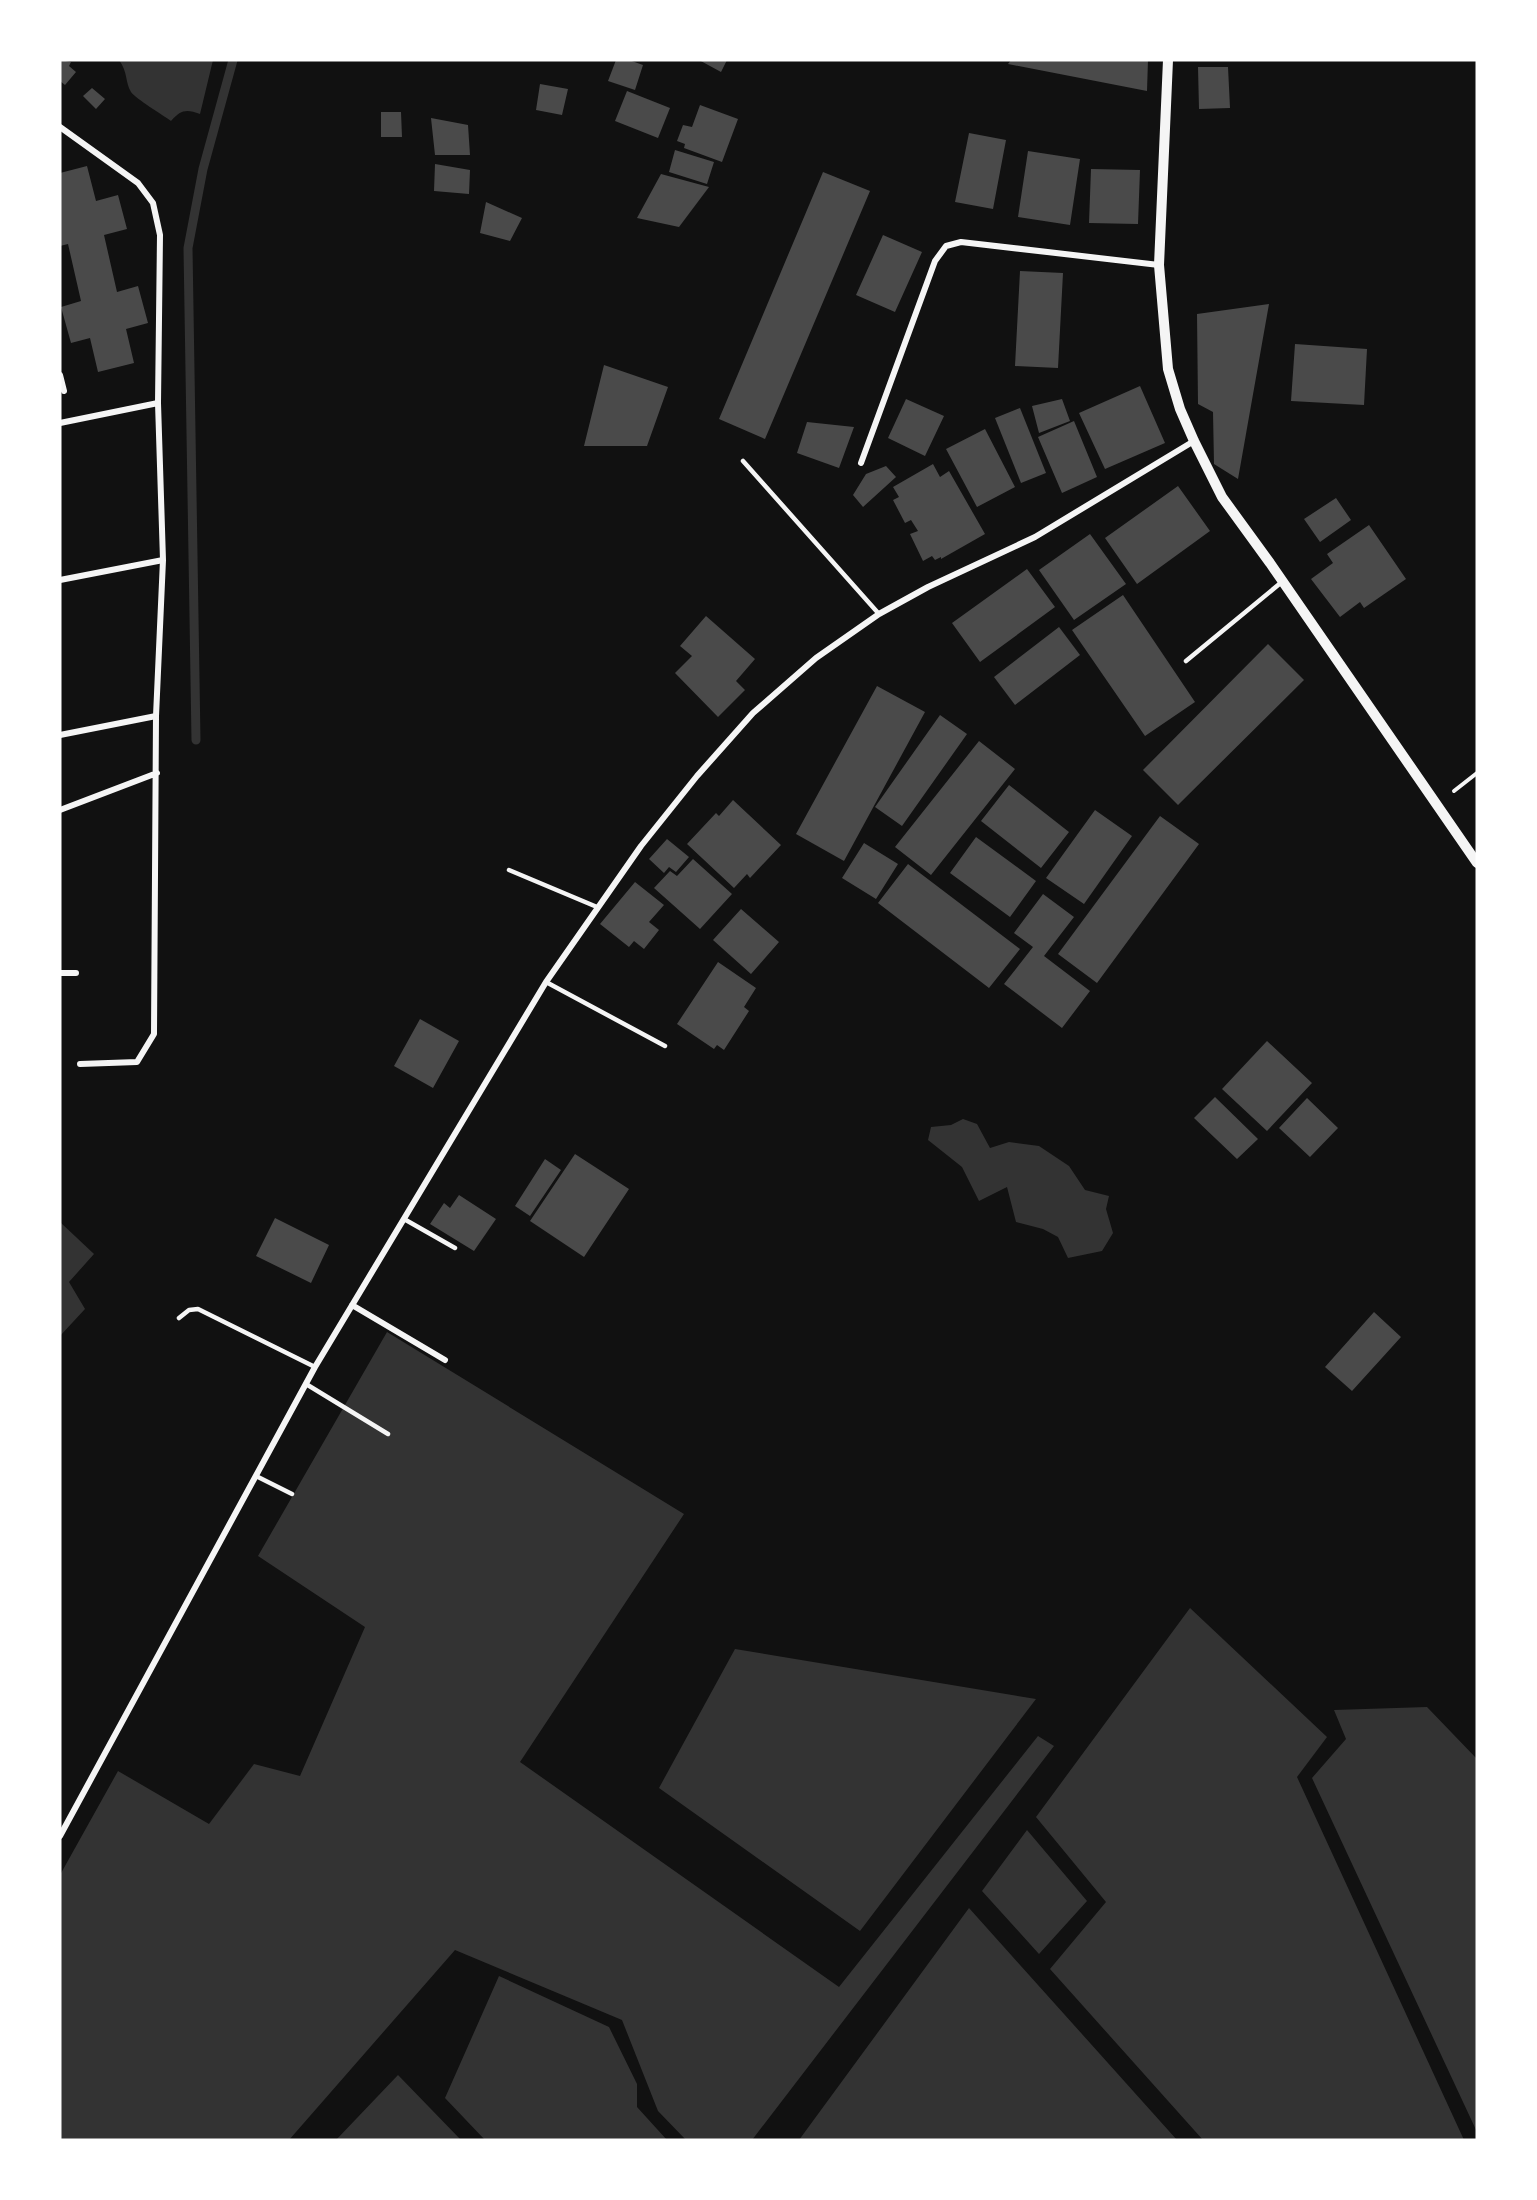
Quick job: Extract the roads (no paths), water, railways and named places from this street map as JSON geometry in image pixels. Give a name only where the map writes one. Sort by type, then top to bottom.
[{"type":"street","points":[[1168,60],[1159,265],[1168,369],[1180,409],[1222,497],[1477,863]]},
{"type":"street","points":[[60,127],[138,183],[153,203],[160,235],[158,403],[163,560],[156,716],[154,1034],[136,1062],[80,1064]]},
{"type":"street","points":[[861,463],[935,261],[946,246],[961,242],[1159,265]]},
{"type":"street","points":[[60,375],[63,391]]},
{"type":"street","points":[[60,423],[158,403]]},
{"type":"street","points":[[60,1836],[315,1367],[546,982],[641,846],[697,776],[753,713],[816,658],[879,614],[928,587],[1035,537],[1194,441]]},
{"type":"street","points":[[60,580],[163,560]]},
{"type":"street","points":[[60,735],[156,716]]},
{"type":"street","points":[[60,810],[157,773]]},
{"type":"street","points":[[60,973],[76,973]]},
{"type":"street","points":[[352,1305],[445,1360]]},
{"type":"lane","points":[[742,461],[879,614]]},
{"type":"lane","points":[[1185,661],[1282,581]]},
{"type":"lane","points":[[509,870],[597,907]]},
{"type":"lane","points":[[546,982],[665,1046]]},
{"type":"lane","points":[[404,1219],[455,1248]]},
{"type":"lane","points":[[178,1318],[189,1310],[198,1309],[283,1349],[315,1367]]},
{"type":"lane","points":[[306,1384],[388,1434]]},
{"type":"lane","points":[[256,1476],[292,1494]]},
{"type":"waterway","points":[[196,740],[188,248],[203,169],[233,60]]}]
